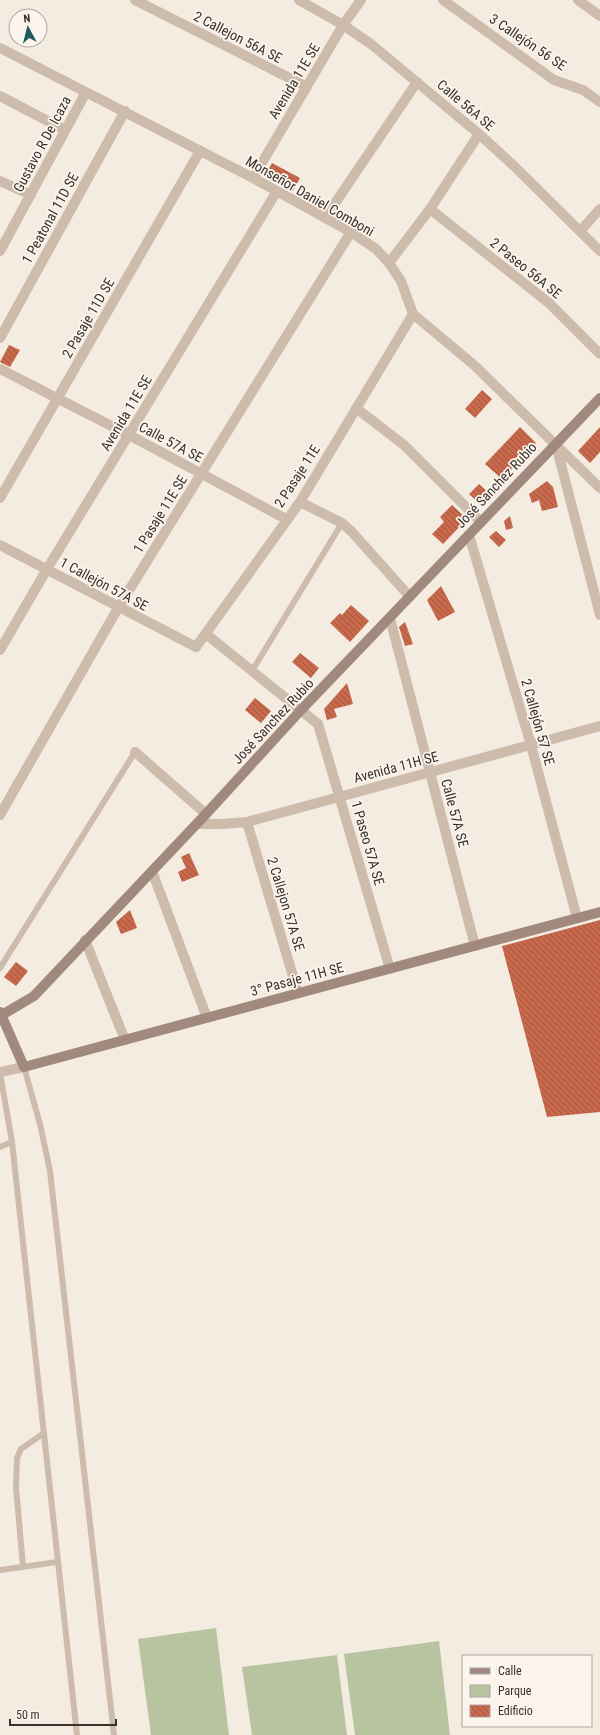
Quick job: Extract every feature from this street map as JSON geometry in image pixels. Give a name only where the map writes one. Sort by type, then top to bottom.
[{"type":"main road","name":"José Sanchez Rubio","points":[[24,1067],[1,1014],[34,996],[85,940],[197,824],[301,710],[600,398]]},
{"type":"main road","name":"3° Pasaje 11H SE","points":[[24,1067],[600,912]]},
{"type":"street","name":"2 Callejon 56A SE","points":[[135,0],[307,87]]},
{"type":"street","name":"Calle 56A SE","points":[[299,0],[343,25],[371,44],[417,82],[479,134],[600,252]]},
{"type":"street","name":"Avenida 11E SE","points":[[253,178],[343,25],[361,0]]},
{"type":"street","name":"3 Callejón 56 SE","points":[[443,0],[554,80],[583,90],[600,102]]},
{"type":"street","points":[[578,0],[600,16]]},
{"type":"street","name":"Monseñor Daniel Comboni","points":[[0,48],[253,178],[351,232],[376,249],[389,263],[401,282],[413,314],[474,365],[600,488]]},
{"type":"street","points":[[325,218],[417,82]]},
{"type":"street","name":"Gustavo R De Icaza","points":[[0,251],[86,92]]},
{"type":"street","points":[[0,96],[65,130]]},
{"type":"street","name":"1 Peatonal 11D SE","points":[[0,338],[125,111]]},
{"type":"street","points":[[389,263],[430,209],[479,134]]},
{"type":"street","name":"2 Pasaje 11D SE","points":[[0,498],[200,151]]},
{"type":"street","points":[[0,181],[31,195]]},
{"type":"street","name":"Avenida 11E SE","points":[[0,650],[47,569],[130,435],[277,191]]},
{"type":"street","name":"2 Paseo 56A SE","points":[[430,209],[549,303],[600,354]]},
{"type":"street","points":[[580,231],[600,209]]},
{"type":"street","name":"1 Pasaje 11E SE","points":[[0,815],[118,608],[351,232]]},
{"type":"street","name":"2 Pasaje 11E","points":[[196,648],[286,519],[300,502],[413,314]]},
{"type":"street","name":"Calle 57A SE","points":[[0,369],[130,435],[286,519]]},
{"type":"street","points":[[356,408],[404,445],[481,522]]},
{"type":"street","points":[[555,444],[600,615]]},
{"type":"street","points":[[300,502],[342,524],[352,532],[410,597]]},
{"type":"street","name":"2 Callejón 57 SE","points":[[469,535],[531,745],[577,918]]},
{"type":"street","name":"1 Callejón 57A SE","points":[[0,545],[196,648]]},
{"type":"street","name":"Calle 57A SE","points":[[390,618],[475,946]]},
{"type":"street","points":[[206,634],[301,710]]},
{"type":"street","name":"1 Paseo 57A SE","points":[[301,710],[318,724],[390,969]]},
{"type":"street","name":"Avenida 11H SE","points":[[197,824],[247,822],[600,726]]},
{"type":"street","points":[[135,752],[206,814]]},
{"type":"street","name":"2 Callejon 57A SE","points":[[247,822],[298,993]]},
{"type":"street","points":[[152,870],[207,1018]]},
{"type":"street","points":[[85,940],[125,1040]]},
{"type":"street","name":"3° Pasaje 11H SE","points":[[0,1072],[24,1067]]},
{"type":"lane","points":[[252,670],[342,524]]},
{"type":"lane","points":[[0,968],[135,752]]},
{"type":"lane","points":[[24,1067],[40,1124],[50,1171],[114,1735]]},
{"type":"lane","points":[[0,1072],[12,1142],[77,1735]]},
{"type":"lane","points":[[0,1147],[12,1142]]},
{"type":"lane","points":[[23,1567],[16,1487],[16,1458],[21,1449],[44,1433]]},
{"type":"lane","points":[[0,1570],[57,1562]]},
{"type":"green space","points":[[216,1628],[229,1735],[151,1735],[138,1639]]},
{"type":"green space","points":[[439,1641],[450,1735],[355,1735],[344,1654]]},
{"type":"green space","points":[[337,1655],[347,1735],[252,1735],[242,1667]]},
{"type":"building","points":[[272,163],[300,178],[293,191],[268,176],[267,172]]},
{"type":"building","points":[[9,345],[20,350],[10,367],[0,362]]},
{"type":"building","points":[[482,390],[492,399],[475,418],[465,409]]},
{"type":"building","points":[[520,427],[536,443],[502,479],[485,464]]},
{"type":"building","points":[[600,427],[600,452],[590,463],[578,451]]},
{"type":"building","points":[[547,481],[553,487],[558,507],[542,511],[539,500],[532,503],[529,494]]},
{"type":"building","points":[[479,484],[490,494],[480,504],[469,494]]},
{"type":"building","points":[[452,505],[467,519],[443,544],[432,534],[444,522],[440,517]]},
{"type":"building","points":[[510,516],[513,528],[506,530],[504,521]]},
{"type":"building","points":[[496,531],[506,540],[499,547],[489,537]]},
{"type":"building","points":[[441,586],[455,612],[438,621],[427,600]]},
{"type":"building","points":[[351,605],[369,621],[350,642],[330,623],[340,613],[342,615]]},
{"type":"building","points":[[405,622],[413,644],[405,646],[399,627]]},
{"type":"building","points":[[300,653],[319,668],[311,678],[292,662]]},
{"type":"building","points":[[347,683],[353,704],[334,709],[337,717],[327,720],[324,709]]},
{"type":"building","points":[[255,698],[271,711],[261,723],[245,710]]},
{"type":"building","points":[[189,853],[199,875],[182,882],[178,872],[186,868],[181,857]]},
{"type":"building","points":[[130,910],[137,928],[121,934],[116,922]]},
{"type":"building","points":[[600,920],[600,1112],[547,1117],[502,946]]},
{"type":"building","points":[[16,962],[28,971],[16,986],[4,977]]}]
